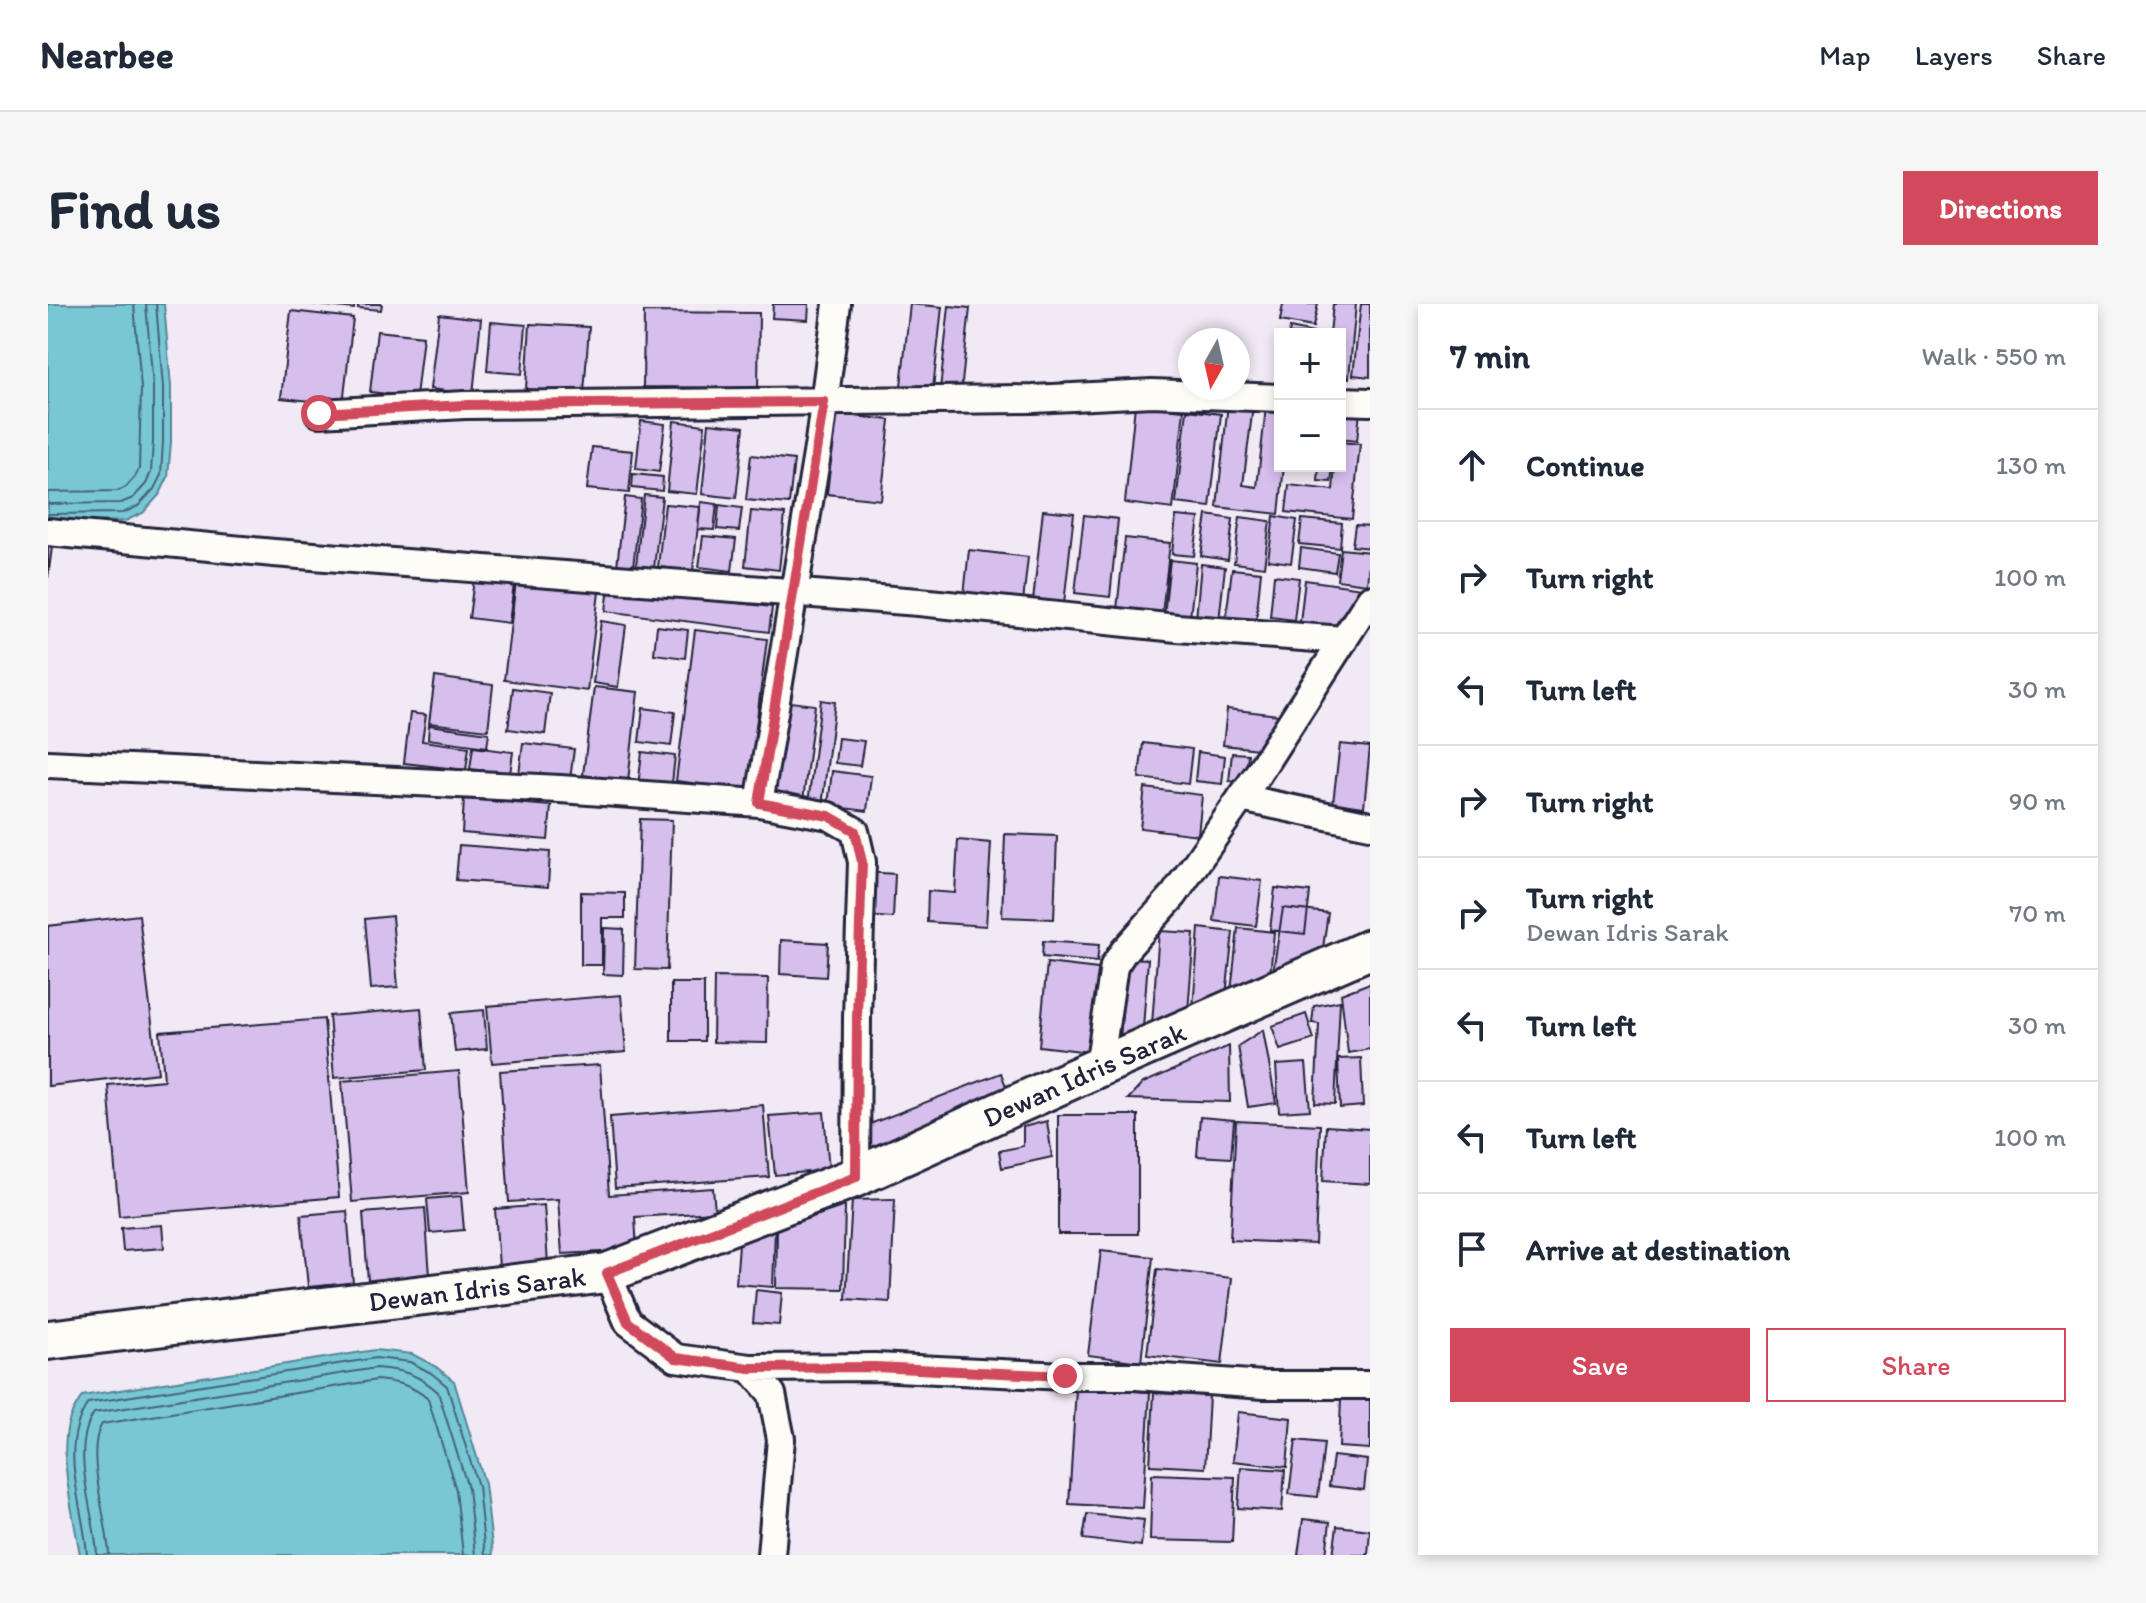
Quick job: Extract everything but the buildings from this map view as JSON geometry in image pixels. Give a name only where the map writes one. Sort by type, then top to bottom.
[{"type":"main road","name":"Dewan Idris Sarak","points":[[48,1340],[607,1273],[856,1177],[1370,949]]},
{"type":"street","points":[[759,803],[837,304]]},
{"type":"street","points":[[319,413],[465,405],[1033,399],[1152,393],[1274,398]]},
{"type":"street","points":[[1346,401],[1370,402]]},
{"type":"street","points":[[48,532],[933,603],[1177,628],[1344,640]]},
{"type":"street","points":[[1099,1067],[1114,966],[1174,895],[1370,599]]},
{"type":"street","points":[[48,764],[560,789],[759,803],[829,816],[855,831],[862,862],[856,1177]]},
{"type":"street","points":[[1241,798],[1370,825]]},
{"type":"street","points":[[607,1273],[628,1322],[676,1358],[750,1368],[875,1367],[1065,1376],[1136,1376],[1264,1385],[1370,1385]]},
{"type":"street","points":[[750,1368],[772,1394],[781,1439],[771,1555]]},
{"type":"water","points":[[48,304],[164,304],[171,387],[168,477],[160,494],[143,513],[125,521],[48,522]]},
{"type":"water","points":[[375,1350],[412,1354],[454,1381],[485,1484],[493,1555],[80,1555],[65,1449],[70,1418],[82,1396]]},
{"type":"route","points":[[319,413],[465,405],[824,402],[759,803],[829,816],[855,831],[862,862],[856,1177],[607,1273],[628,1322],[676,1358],[750,1368],[875,1367],[1065,1376]]}]
